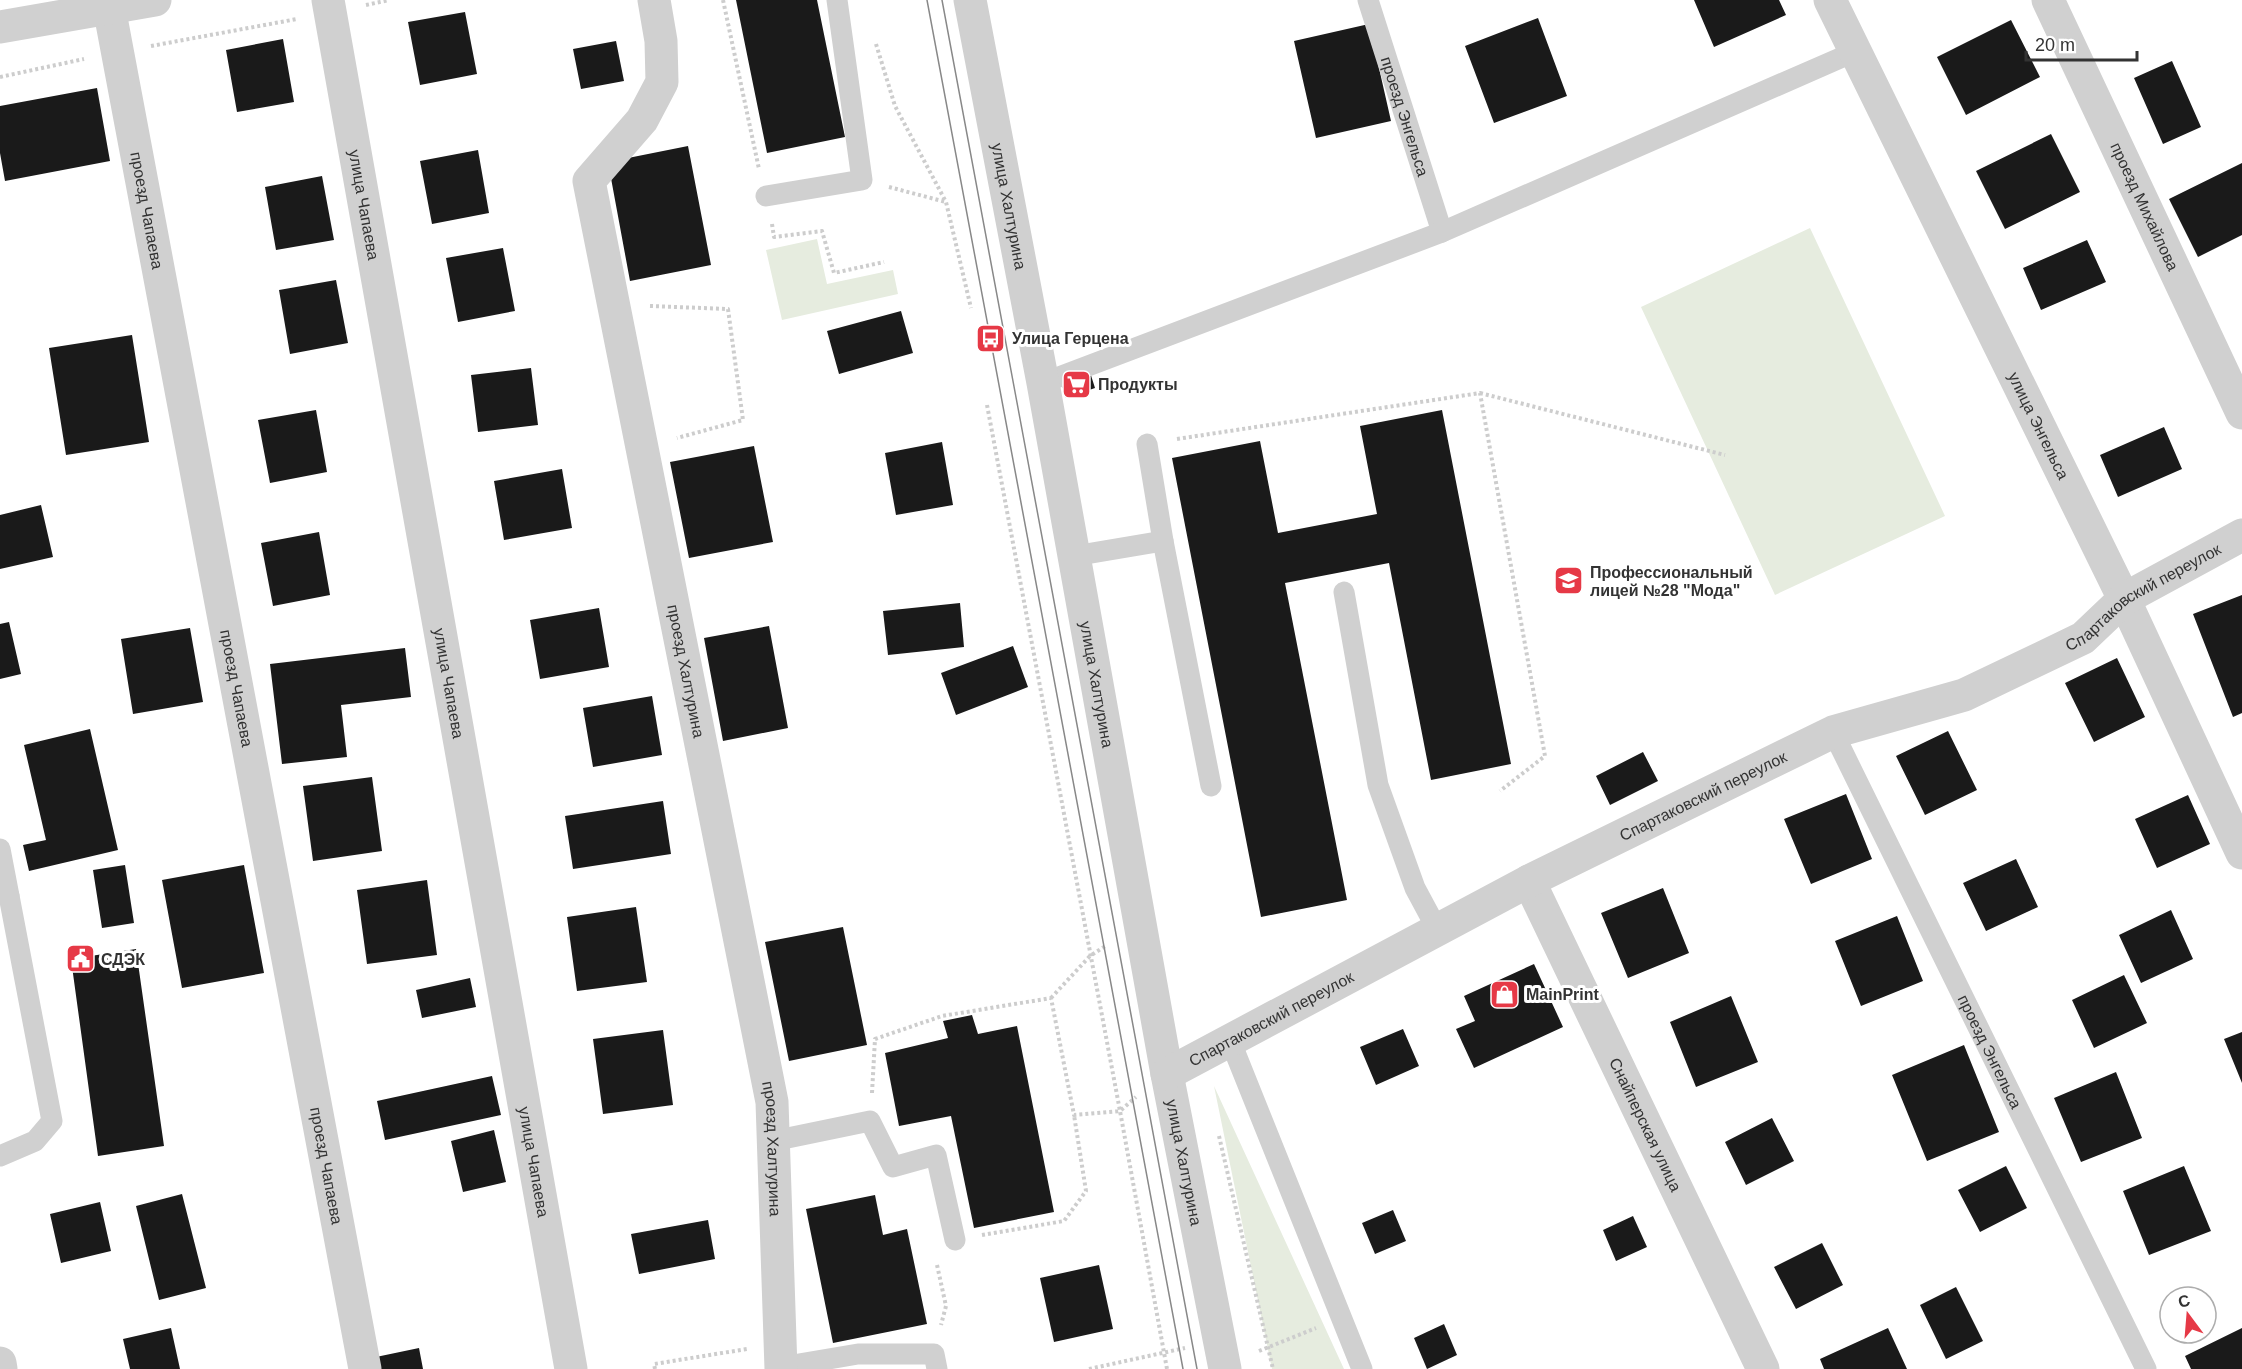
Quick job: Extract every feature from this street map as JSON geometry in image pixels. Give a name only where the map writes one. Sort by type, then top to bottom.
[{"type":"street","points":[[0,27],[155,0]]},
{"type":"street","name":"проезд Халтурина","points":[[654,0],[661,41],[662,82],[642,120],[589,181],[772,1102],[772,1361]]},
{"type":"street","name":"улица Халтурина","points":[[970,0],[1043,383],[1217,1360]]},
{"type":"street","name":"улица Энгельса","points":[[1830,0],[2124,599],[2242,854]]},
{"type":"street","name":"проезд Михайлова","points":[[2048,0],[2242,413]]},
{"type":"street","name":"улица Чапаева","points":[[330,6],[571,1369]]},
{"type":"street","name":"проезд Чапаева","points":[[109,7],[365,1369]]},
{"type":"street","name":"Спартаковский переулок","points":[[1167,1074],[1529,880],[1833,732],[1964,695],[2083,638],[2124,599],[2242,535]]},
{"type":"street","name":"Снайперская улица","points":[[1529,880],[1763,1369]]},
{"type":"street","points":[[0,1363],[1,1369]]},
{"type":"lane","points":[[766,196],[862,180],[837,0]]},
{"type":"lane","name":"проезд Энгельса","points":[[1368,0],[1442,232]]},
{"type":"lane","points":[[1043,383],[1442,232],[1854,52]]},
{"type":"lane","points":[[1147,444],[1163,541],[1211,786]]},
{"type":"lane","points":[[1074,556],[1163,541]]},
{"type":"lane","points":[[1344,592],[1378,785],[1415,888],[1437,929]]},
{"type":"lane","name":"проезд Энгельса","points":[[1833,732],[2146,1369]]},
{"type":"lane","points":[[0,849],[4,895],[52,1121],[35,1142],[0,1156]]},
{"type":"lane","points":[[1230,1040],[1362,1369]]},
{"type":"lane","points":[[773,1141],[870,1121],[893,1167],[936,1155],[955,1240]]},
{"type":"lane","points":[[772,1361],[858,1354],[934,1354],[937,1369]]},
{"type":"path","points":[[0,77],[330,6],[389,0]]},
{"type":"path","points":[[875,42],[895,106],[946,202],[971,308]]},
{"type":"path","points":[[862,180],[946,202]]},
{"type":"path","points":[[613,305],[728,309],[743,420],[642,447]]},
{"type":"path","points":[[1147,444],[1480,393],[1725,455]]},
{"type":"path","points":[[1480,393],[1545,756],[1500,791]]},
{"type":"path","points":[[987,405],[1167,1369]]},
{"type":"path","points":[[870,1121],[875,1039],[942,1016],[1051,998],[1090,956],[1140,924]]},
{"type":"path","points":[[955,1240],[1064,1221],[1086,1191],[1074,1114],[1051,998]]},
{"type":"path","points":[[1074,1114],[1120,1111]]},
{"type":"path","points":[[1218,1135],[1274,1369]]},
{"type":"path","points":[[1089,1369],[1164,1353],[1217,1360],[1268,1347],[1342,1318]]},
{"type":"path","points":[[1217,1360],[1264,1327]]},
{"type":"path","points":[[656,1369],[654,1364],[772,1361]]},
{"type":"shaded area","points":[[1810,228],[1945,516],[1775,595],[1641,307]]},
{"type":"shaded area","points":[[817,239],[827,284],[893,270],[898,294],[782,320],[766,250]]},
{"type":"shaded area","points":[[1214,1086],[1344,1369],[1272,1369]]},
{"type":"building","points":[[736,0],[817,0],[845,137],[767,153]]},
{"type":"building","points":[[1694,0],[1779,0],[1786,15],[1714,47]]},
{"type":"building","points":[[465,12],[477,74],[420,85],[408,22]]},
{"type":"building","points":[[1538,18],[1567,96],[1494,123],[1465,46]]},
{"type":"building","points":[[2011,20],[2040,77],[1966,115],[1937,57]]},
{"type":"building","points":[[1369,24],[1391,121],[1316,138],[1294,41]]},
{"type":"building","points":[[283,39],[294,102],[237,112],[226,50]]},
{"type":"building","points":[[616,41],[624,81],[581,89],[573,49]]},
{"type":"building","points":[[2172,61],[2201,127],[2163,144],[2134,78]]},
{"type":"building","points":[[97,88],[110,161],[5,181],[0,153],[0,106]]},
{"type":"building","points":[[2051,134],[2080,192],[2005,229],[1976,171]]},
{"type":"building","points":[[688,146],[711,265],[630,281],[608,162]]},
{"type":"building","points":[[478,150],[489,213],[432,224],[420,161]]},
{"type":"building","points":[[2242,163],[2242,235],[2198,257],[2169,199]]},
{"type":"building","points":[[322,176],[334,240],[276,250],[265,187]]},
{"type":"building","points":[[2087,240],[2106,282],[2041,310],[2023,268]]},
{"type":"building","points":[[503,248],[515,311],[458,322],[446,258]]},
{"type":"building","points":[[336,280],[348,343],[290,354],[279,290]]},
{"type":"building","points":[[901,311],[913,353],[839,374],[827,331]]},
{"type":"building","points":[[132,335],[149,442],[66,455],[49,348]]},
{"type":"building","points":[[531,368],[538,425],[478,432],[471,375]]},
{"type":"building","name":"Продукты","points":[[1089,369],[1095,388],[1066,398],[1060,379]]},
{"type":"building","points":[[316,410],[327,472],[270,483],[258,420]]},
{"type":"building","points":[[1442,410],[1511,764],[1431,780],[1389,563],[1285,583],[1347,900],[1261,917],[1172,458],[1260,441],[1278,533],[1377,514],[1360,426]]},
{"type":"building","points":[[2164,427],[2182,469],[2118,497],[2100,455]]},
{"type":"building","points":[[942,442],[953,505],[896,515],[885,453]]},
{"type":"building","points":[[754,446],[773,542],[689,558],[670,462]]},
{"type":"building","points":[[562,469],[572,528],[504,540],[494,481]]},
{"type":"building","points":[[41,505],[53,557],[0,569],[0,515]]},
{"type":"building","points":[[319,532],[330,595],[273,606],[261,543]]},
{"type":"building","points":[[2242,595],[2242,713],[2233,717],[2193,614]]},
{"type":"building","points":[[960,603],[964,647],[888,655],[883,611]]},
{"type":"building","points":[[599,608],[609,667],[540,679],[530,620]]},
{"type":"building","points":[[9,622],[21,674],[0,679],[0,624]]},
{"type":"building","points":[[769,626],[788,728],[723,741],[704,638]]},
{"type":"building","points":[[190,628],[203,702],[133,714],[121,639]]},
{"type":"building","points":[[1013,646],[1028,687],[956,715],[941,673]]},
{"type":"building","points":[[405,648],[411,697],[341,705],[347,757],[282,764],[270,664]]},
{"type":"building","points":[[2117,658],[2145,717],[2094,742],[2065,683]]},
{"type":"building","points":[[652,696],[662,755],[593,767],[583,708]]},
{"type":"building","points":[[90,729],[118,850],[29,871],[23,845],[46,840],[24,745]]},
{"type":"building","points":[[1948,731],[1977,790],[1925,815],[1896,756]]},
{"type":"building","points":[[1643,752],[1658,781],[1610,805],[1596,776]]},
{"type":"building","points":[[372,777],[382,851],[313,861],[303,786]]},
{"type":"building","points":[[1846,794],[1872,859],[1811,884],[1784,819]]},
{"type":"building","points":[[2188,795],[2210,844],[2157,868],[2135,819]]},
{"type":"building","points":[[663,801],[671,854],[573,869],[565,816]]},
{"type":"building","points":[[2016,859],[2038,907],[1986,931],[1963,883]]},
{"type":"building","points":[[125,865],[134,923],[102,928],[93,870]]},
{"type":"building","points":[[244,865],[264,973],[182,988],[162,880]]},
{"type":"building","points":[[427,880],[437,955],[367,964],[357,890]]},
{"type":"building","points":[[1663,888],[1689,953],[1628,978],[1601,913]]},
{"type":"building","points":[[636,907],[647,982],[577,991],[567,917]]},
{"type":"building","points":[[2171,910],[2193,959],[2141,983],[2119,935]]},
{"type":"building","points":[[1897,916],[1923,981],[1861,1006],[1835,941]]},
{"type":"building","points":[[843,927],[867,1045],[789,1061],[765,942]]},
{"type":"building","points":[[136,949],[164,1146],[98,1156],[71,959]]},
{"type":"building","points":[[1534,964],[1563,1027],[1474,1068],[1456,1029],[1475,1021],[1464,996]]},
{"type":"building","points":[[2124,975],[2147,1023],[2094,1048],[2072,1000]]},
{"type":"building","points":[[470,978],[476,1007],[422,1018],[416,990]]},
{"type":"building","points":[[1731,996],[1758,1062],[1696,1087],[1670,1022]]},
{"type":"building","points":[[972,1015],[978,1034],[1017,1026],[1054,1212],[974,1228],[951,1116],[899,1126],[885,1053],[948,1038],[943,1021]]},
{"type":"building","points":[[1403,1029],[1419,1066],[1376,1085],[1360,1047]]},
{"type":"building","points":[[663,1030],[673,1105],[603,1114],[593,1039]]},
{"type":"building","points":[[2242,1032],[2242,1083],[2224,1039]]},
{"type":"building","points":[[1964,1045],[1999,1132],[1927,1161],[1892,1075]]},
{"type":"building","points":[[2116,1072],[2142,1138],[2081,1162],[2054,1098]]},
{"type":"building","points":[[492,1076],[501,1115],[385,1140],[377,1101]]},
{"type":"building","points":[[1772,1118],[1794,1161],[1746,1185],[1725,1142]]},
{"type":"building","points":[[494,1130],[506,1182],[463,1192],[451,1141]]},
{"type":"building","points":[[2006,1166],[2027,1208],[1980,1232],[1958,1190]]},
{"type":"building","points":[[2184,1166],[2211,1231],[2149,1255],[2123,1191]]},
{"type":"building","points":[[182,1194],[206,1288],[159,1300],[136,1206]]},
{"type":"building","points":[[875,1195],[883,1235],[907,1229],[927,1324],[833,1343],[806,1209]]},
{"type":"building","points":[[100,1202],[111,1251],[61,1263],[50,1214]]},
{"type":"building","points":[[1393,1210],[1406,1241],[1375,1254],[1362,1223]]},
{"type":"building","points":[[1633,1216],[1647,1247],[1616,1261],[1603,1230]]},
{"type":"building","points":[[708,1220],[715,1259],[639,1274],[631,1234]]},
{"type":"building","points":[[1822,1243],[1843,1285],[1796,1309],[1774,1267]]},
{"type":"building","points":[[1099,1265],[1113,1329],[1054,1342],[1040,1278]]},
{"type":"building","points":[[1956,1287],[1983,1341],[1946,1359],[1920,1305]]},
{"type":"building","points":[[1444,1324],[1457,1355],[1427,1369],[1414,1338]]},
{"type":"building","points":[[171,1328],[180,1369],[130,1369],[123,1339]]},
{"type":"building","points":[[1888,1328],[1907,1369],[1824,1369],[1820,1359]]},
{"type":"building","points":[[2242,1328],[2242,1369],[2191,1369],[2185,1356],[2207,1345],[2218,1345],[2218,1340]]},
{"type":"building","points":[[419,1348],[423,1369],[378,1369],[376,1357]]},
{"type":"tram line","points":[[927,0],[1183,1369]]},
{"type":"tram line","points":[[942,0],[1197,1369]]},
{"type":"place","name":"Улица Герцена","points":[[991,338]]},
{"type":"place","name":"Продукты","points":[[1077,384]]},
{"type":"place","name":"Профессиональный лицей №28 \"Мода\"","points":[[1569,581]]},
{"type":"place","name":"СДЭК","points":[[80,959]]},
{"type":"place","name":"MainPrint","points":[[1505,994]]}]
